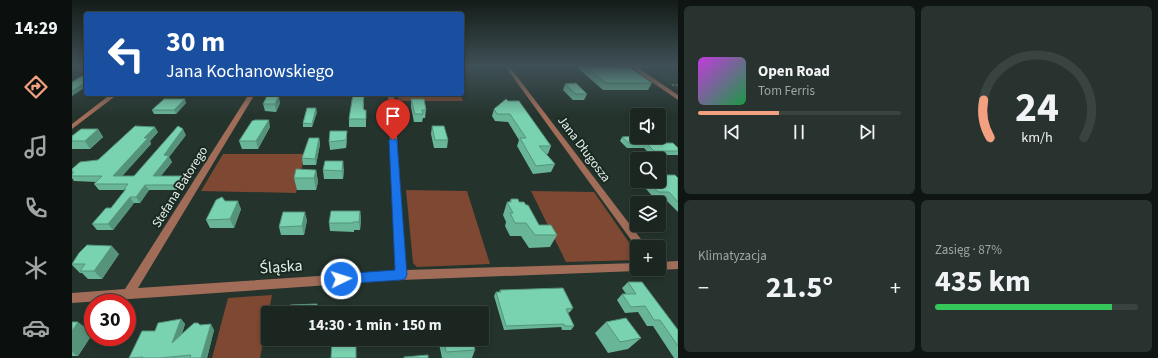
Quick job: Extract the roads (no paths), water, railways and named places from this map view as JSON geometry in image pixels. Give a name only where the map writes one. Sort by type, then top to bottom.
[{"type":"street","name":"Jana Długosza","points":[[519,83],[637,240]]},
{"type":"street","points":[[656,83],[678,98]]},
{"type":"street","points":[[72,127],[112,96]]},
{"type":"street","name":"Stefana Batorego","points":[[129,293],[251,96]]},
{"type":"street","points":[[390,96],[401,275]]},
{"type":"street","points":[[666,266],[678,265]]},
{"type":"street","name":"Śląska","points":[[72,298],[401,275],[630,267]]}]
